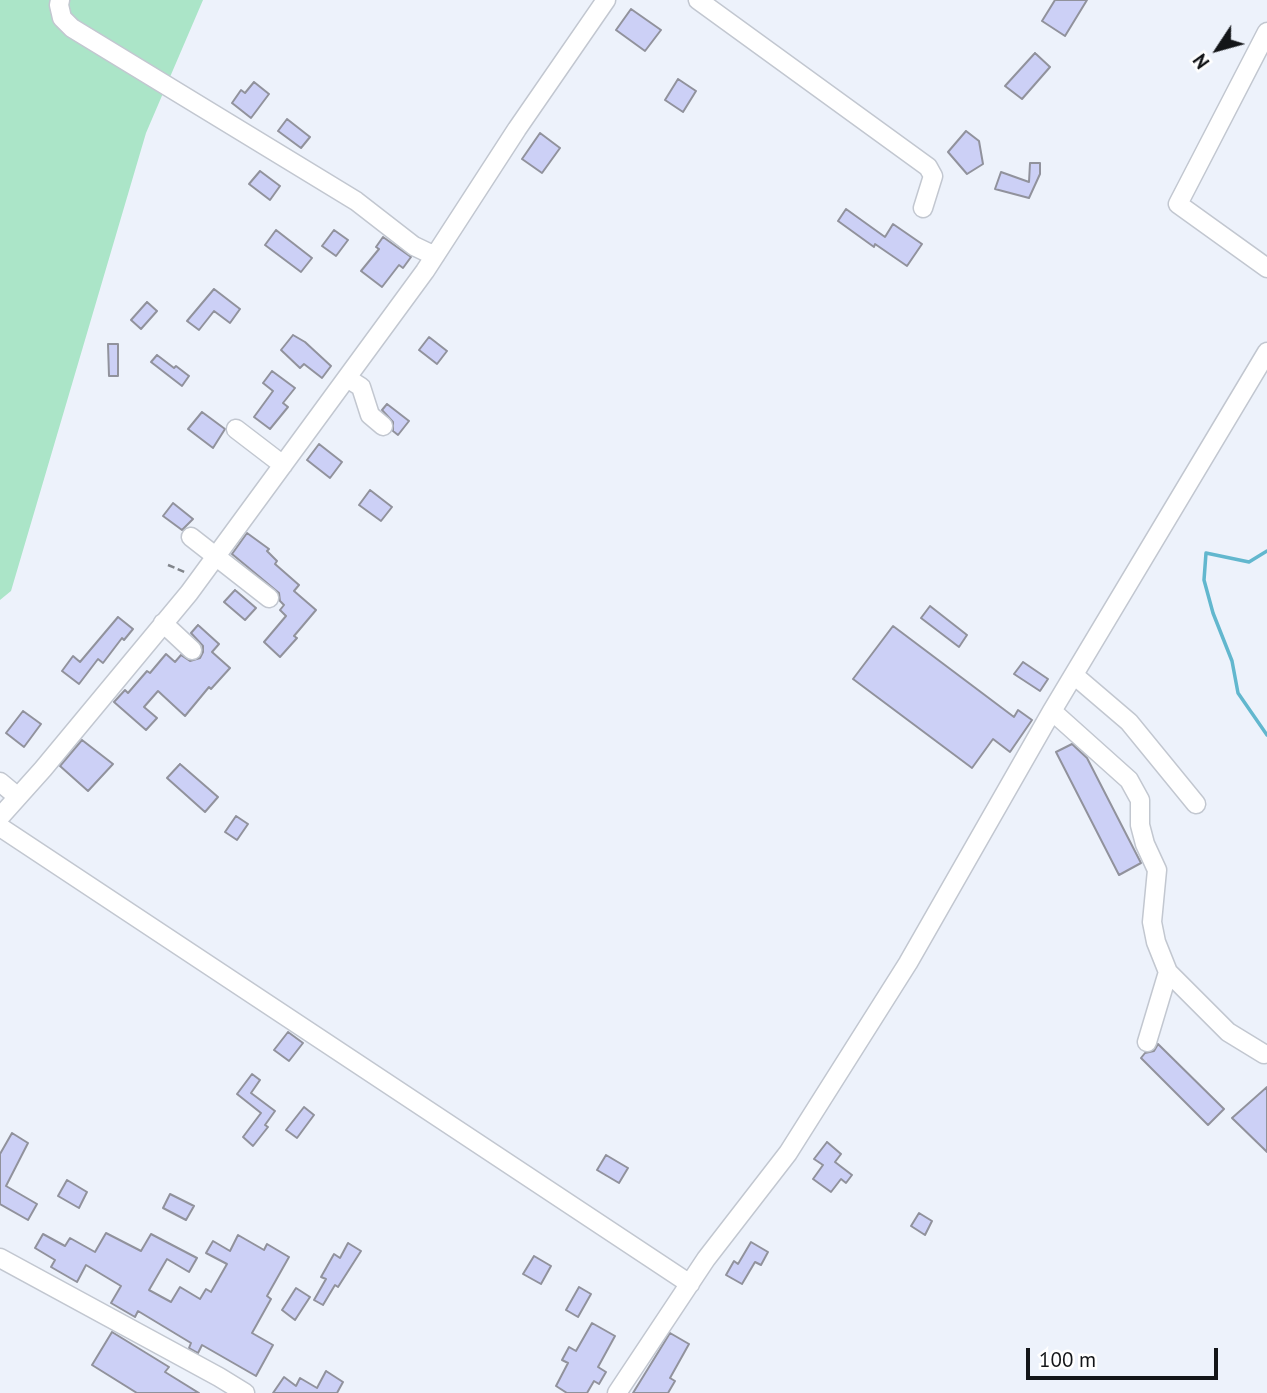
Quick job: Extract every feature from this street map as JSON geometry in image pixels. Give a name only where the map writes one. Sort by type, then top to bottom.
[{"type":"street","points":[[60,0],[58,5],[62,18],[72,29],[356,201],[414,246],[435,256]]},
{"type":"street","points":[[0,817],[163,624],[215,557],[435,256],[517,129],[607,0]]},
{"type":"street","points":[[698,0],[928,167],[933,176],[923,208]]},
{"type":"street","points":[[1267,32],[1178,204],[1267,268]]},
{"type":"street","points":[[617,1393],[706,1259],[788,1153],[908,963],[1052,711],[1267,352]]},
{"type":"street","points":[[347,378],[361,387],[370,415],[383,426]]},
{"type":"street","points":[[236,429],[283,465]]},
{"type":"street","points":[[191,537],[270,598]]},
{"type":"street","points":[[163,624],[192,650]]},
{"type":"street","points":[[1074,674],[1129,722],[1196,804]]},
{"type":"street","points":[[1052,711],[1129,780],[1140,800],[1140,825],[1157,870],[1152,922],[1168,972],[1228,1032],[1264,1054]]},
{"type":"street","points":[[0,782],[18,797]]},
{"type":"street","points":[[0,827],[690,1284]]},
{"type":"street","points":[[1147,1042],[1168,972]]},
{"type":"street","points":[[0,1258],[245,1393]]},
{"type":"path","points":[[168,565],[199,578]]},
{"type":"green space","points":[[0,0],[203,0],[146,133],[11,591],[0,600]]},
{"type":"building","points":[[1055,0],[1087,0],[1065,36],[1042,21]]},
{"type":"building","points":[[631,9],[661,30],[645,51],[616,30]]},
{"type":"building","points":[[1035,53],[1050,67],[1022,99],[1005,86]]},
{"type":"building","points":[[678,79],[696,91],[683,112],[665,100]]},
{"type":"building","points":[[254,82],[269,94],[251,118],[232,103],[241,90],[245,93]]},
{"type":"building","points":[[287,119],[310,137],[301,148],[278,131]]},
{"type":"building","points":[[966,131],[979,141],[983,164],[967,174],[948,152]]},
{"type":"building","points":[[540,133],[560,148],[542,173],[522,159]]},
{"type":"building","points":[[1030,163],[1040,163],[1040,174],[1029,198],[995,189],[1001,172],[1029,182]]},
{"type":"building","points":[[260,171],[280,186],[270,200],[249,184]]},
{"type":"building","points":[[846,209],[885,237],[893,224],[922,244],[907,266],[875,244],[874,247],[838,221]]},
{"type":"building","points":[[276,230],[312,258],[301,272],[265,245]]},
{"type":"building","points":[[334,230],[348,240],[336,256],[322,246]]},
{"type":"building","points":[[383,237],[411,257],[403,268],[399,265],[382,287],[361,271],[379,249],[376,247]]},
{"type":"building","points":[[214,289],[240,309],[230,323],[214,311],[199,330],[187,321]]},
{"type":"building","points":[[147,302],[157,311],[141,329],[131,320]]},
{"type":"building","points":[[293,335],[305,342],[331,366],[322,378],[304,364],[300,368],[281,350]]},
{"type":"building","points":[[429,337],[447,351],[437,364],[419,350]]},
{"type":"building","points":[[108,344],[118,344],[118,376],[109,376]]},
{"type":"building","points":[[157,355],[189,376],[182,386],[151,362]]},
{"type":"building","points":[[272,371],[295,388],[283,403],[288,407],[270,429],[254,417],[273,391],[263,383]]},
{"type":"building","points":[[387,404],[409,421],[398,435],[393,431],[393,422],[382,410]]},
{"type":"building","points":[[202,412],[225,429],[213,448],[188,429]]},
{"type":"building","points":[[319,444],[342,462],[330,478],[307,460]]},
{"type":"building","points":[[370,490],[392,507],[381,521],[359,505]]},
{"type":"building","points":[[173,503],[193,519],[182,530],[163,516]]},
{"type":"building","points":[[247,533],[269,549],[267,551],[277,561],[275,564],[299,585],[294,591],[316,610],[280,657],[264,642],[286,616],[280,610],[284,605],[280,601],[279,593],[232,554]]},
{"type":"building","points":[[235,590],[256,608],[245,620],[224,602]]},
{"type":"building","points":[[930,606],[967,635],[959,647],[921,618]]},
{"type":"building","points":[[118,617],[133,629],[124,640],[122,638],[103,663],[98,659],[79,684],[62,671],[73,656],[80,662]]},
{"type":"building","points":[[198,625],[219,644],[212,652],[230,668],[211,689],[209,687],[185,716],[158,691],[144,707],[157,718],[146,730],[114,702],[125,690],[128,693],[147,671],[150,673],[166,654],[175,662],[181,655],[190,661],[200,658],[203,646],[191,633]]},
{"type":"building","points":[[893,626],[1014,717],[1018,710],[1032,720],[1010,752],[993,739],[972,768],[853,679]]},
{"type":"building","points":[[1023,662],[1048,679],[1040,691],[1014,674]]},
{"type":"building","points":[[23,711],[41,724],[24,747],[6,733]]},
{"type":"building","points":[[82,740],[113,764],[88,791],[60,766]]},
{"type":"building","points":[[1072,744],[1087,758],[1141,863],[1119,875],[1056,752]]},
{"type":"building","points":[[180,764],[218,797],[205,812],[167,778]]},
{"type":"building","points":[[236,816],[248,824],[237,840],[225,832]]},
{"type":"building","points":[[288,1032],[303,1043],[289,1061],[274,1050]]},
{"type":"building","points":[[1158,1044],[1224,1109],[1208,1125],[1141,1058],[1145,1053],[1154,1051]]},
{"type":"building","points":[[252,1074],[260,1080],[251,1093],[275,1111],[265,1125],[268,1127],[253,1146],[243,1137],[261,1113],[237,1094]]},
{"type":"building","points":[[1267,1087],[1267,1152],[1232,1118]]},
{"type":"building","points":[[304,1107],[314,1115],[297,1138],[286,1130]]},
{"type":"building","points":[[12,1133],[28,1143],[6,1186],[37,1204],[28,1220],[0,1204],[0,1154]]},
{"type":"building","points":[[827,1142],[841,1154],[835,1162],[852,1175],[846,1183],[841,1179],[831,1192],[813,1179],[823,1165],[814,1159]]},
{"type":"building","points":[[606,1155],[628,1168],[619,1183],[597,1170]]},
{"type":"building","points":[[67,1180],[87,1192],[79,1208],[58,1196]]},
{"type":"building","points":[[170,1194],[194,1206],[186,1220],[163,1208]]},
{"type":"building","points":[[919,1213],[932,1221],[925,1235],[911,1226]]},
{"type":"building","points":[[106,1233],[141,1251],[151,1234],[197,1258],[189,1272],[167,1259],[149,1290],[171,1302],[180,1287],[200,1299],[206,1289],[211,1292],[227,1264],[206,1253],[213,1241],[230,1251],[238,1235],[264,1250],[267,1244],[289,1257],[267,1296],[271,1299],[252,1333],[273,1345],[256,1376],[202,1345],[198,1353],[189,1348],[191,1343],[138,1311],[135,1317],[111,1303],[121,1286],[86,1265],[77,1282],[51,1267],[55,1260],[35,1248],[43,1234],[65,1246],[70,1238],[95,1252]]},
{"type":"building","points":[[751,1242],[768,1252],[761,1265],[755,1262],[742,1284],[726,1275],[734,1261],[738,1264]]},
{"type":"building","points":[[348,1243],[361,1251],[323,1305],[314,1300],[326,1279],[321,1277],[334,1254],[340,1258]]},
{"type":"building","points":[[534,1256],[551,1266],[541,1284],[523,1274]]},
{"type":"building","points":[[579,1287],[591,1294],[578,1317],[566,1310]]},
{"type":"building","points":[[296,1288],[310,1297],[295,1320],[282,1310]]},
{"type":"building","points":[[592,1323],[615,1336],[598,1367],[606,1372],[599,1384],[594,1381],[587,1393],[567,1393],[556,1386],[568,1363],[562,1360],[569,1347],[576,1351]]},
{"type":"building","points":[[112,1332],[169,1367],[165,1372],[199,1393],[137,1393],[92,1365]]},
{"type":"building","points":[[670,1333],[689,1344],[670,1378],[675,1381],[668,1393],[633,1393]]},
{"type":"building","points":[[326,1371],[343,1382],[337,1393],[273,1393],[284,1377],[296,1386],[300,1378],[317,1388]]},
{"type":"waterway","points":[[1267,551],[1249,562],[1206,553],[1204,580],[1213,613],[1232,661],[1238,693],[1267,735]]}]
